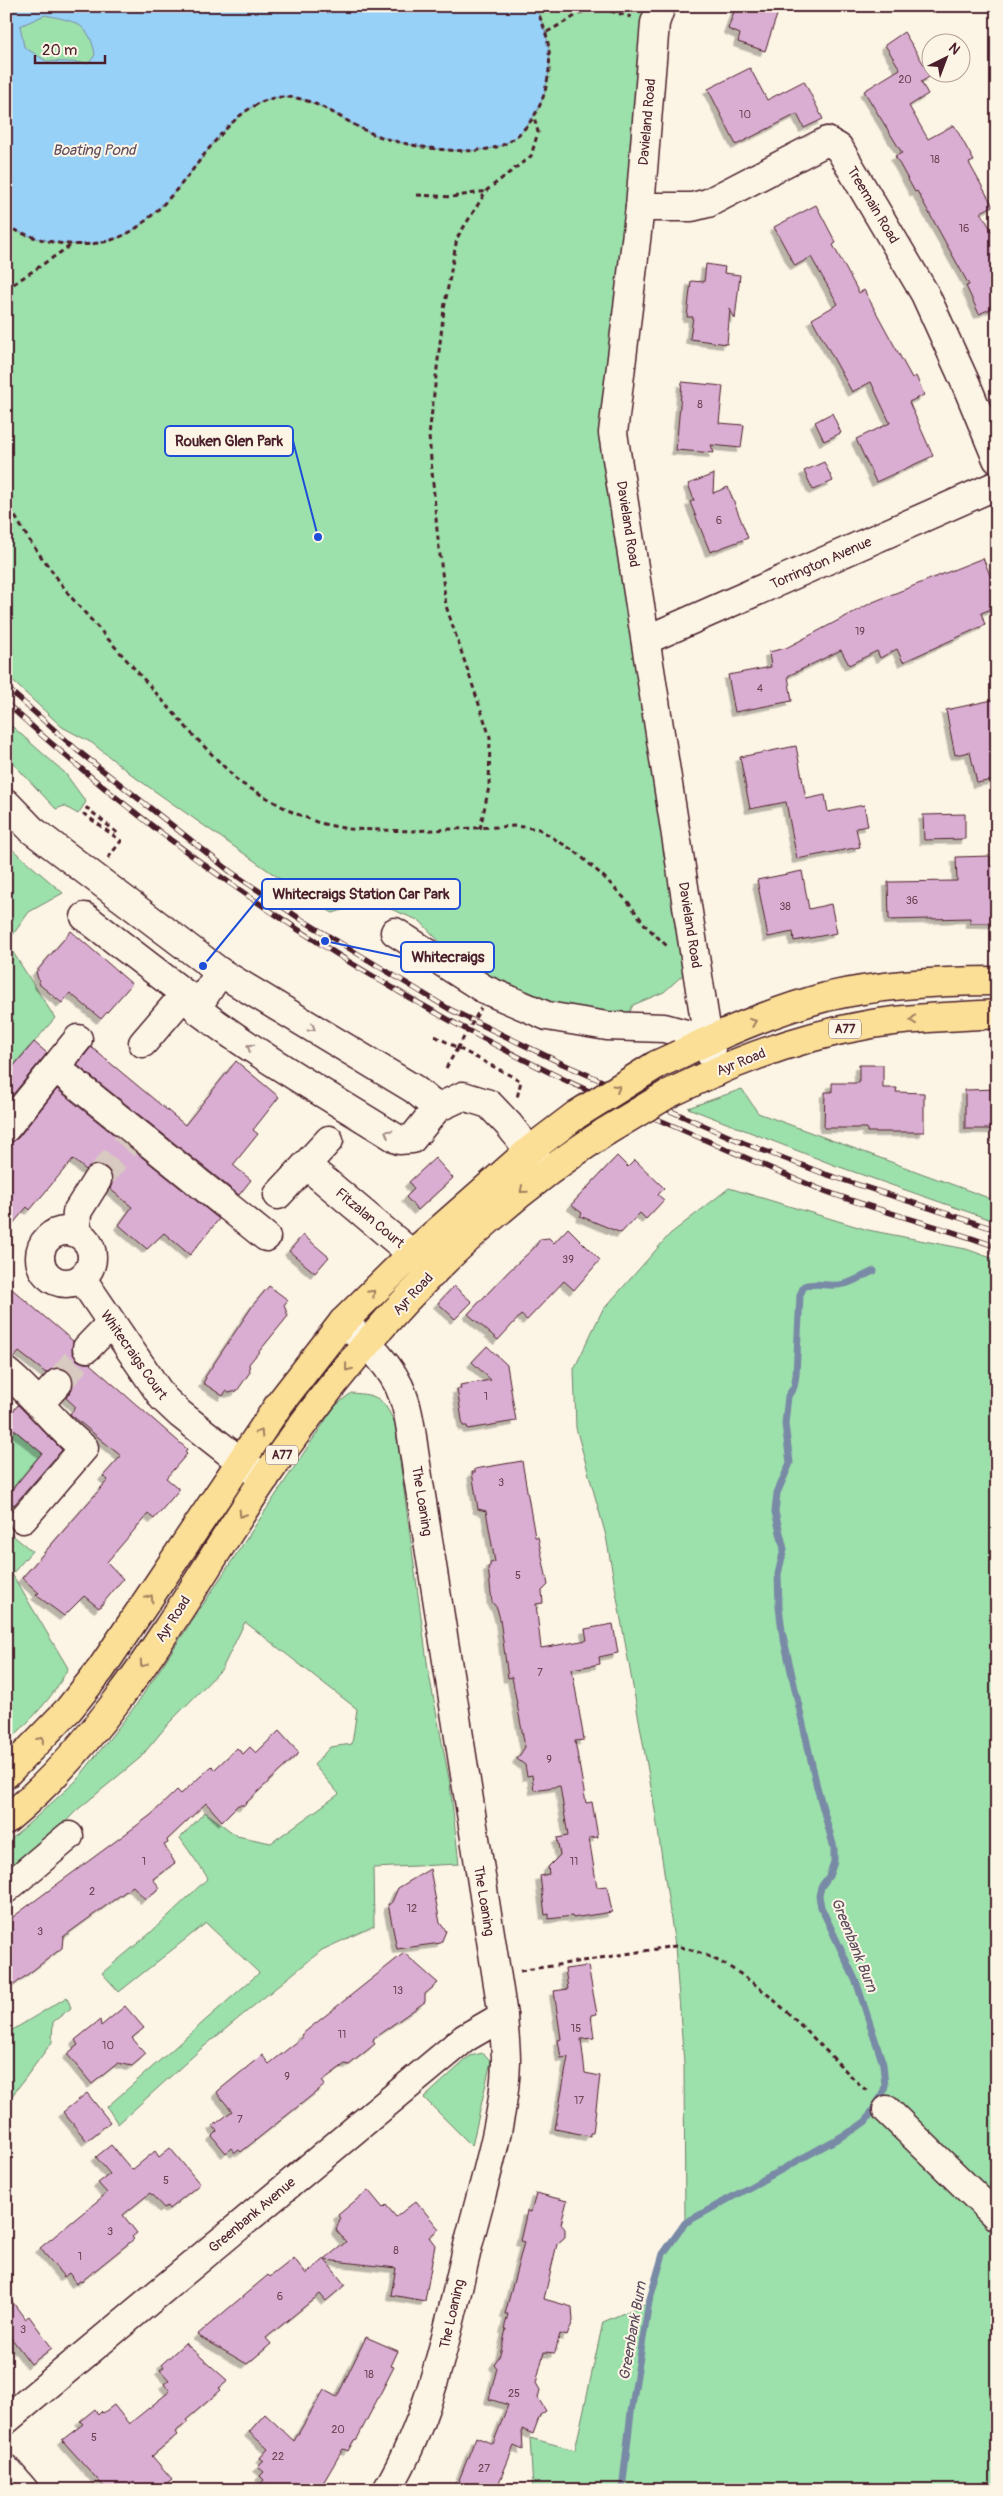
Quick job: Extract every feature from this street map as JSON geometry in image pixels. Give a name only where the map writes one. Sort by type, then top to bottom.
[{"type":"main road","name":"Ayr Road","points":[[6,1774],[62,1717],[101,1669],[280,1403],[343,1322],[412,1254],[530,1150],[576,1115],[641,1074],[708,1040],[774,1014],[826,997],[885,987],[943,981],[997,981]]},
{"type":"main road","points":[[943,981],[945,1018]]},
{"type":"main road","name":"Ayr Road","points":[[6,1820],[38,1794],[118,1701],[265,1478],[368,1343],[458,1247],[546,1172],[605,1132],[668,1094],[744,1059],[840,1030],[874,1023],[997,1014]]},
{"type":"street","name":"Davieland Road","points":[[658,15],[640,207],[613,433],[708,1040],[709,1075]]},
{"type":"street","name":"Treemain Road","points":[[640,207],[692,207],[708,203],[827,141],[839,148],[925,294],[966,384],[997,459]]},
{"type":"street","name":"Torrington Avenue","points":[[646,640],[997,485]]},
{"type":"street","points":[[6,803],[32,830],[220,972],[414,1089],[437,1108]]},
{"type":"street","points":[[85,917],[247,1046],[399,1140],[412,1140],[437,1108],[463,1096],[489,1104],[530,1150],[546,1172]]},
{"type":"street","points":[[395,932],[484,989],[547,1016],[607,1026],[664,1028],[708,1040]]},
{"type":"street","points":[[143,1043],[192,1002],[203,998],[220,972]]},
{"type":"street","points":[[6,1128],[78,1039]]},
{"type":"street","points":[[56,1068],[132,1139],[266,1237]]},
{"type":"street","points":[[278,1195],[329,1140]]},
{"type":"street","name":"Fitzalan Court","points":[[306,1165],[412,1254],[432,1274]]},
{"type":"street","points":[[76,1232],[77,1212],[97,1180]]},
{"type":"street","points":[[56,1232],[76,1232],[84,1237],[93,1254],[92,1263],[82,1279],[62,1284],[45,1274],[41,1265],[41,1250],[48,1238],[56,1232]]},
{"type":"street","name":"Whitecraigs Court","points":[[82,1279],[162,1398],[241,1462],[265,1478]]},
{"type":"street","name":"The Loaning","points":[[343,1322],[368,1343],[396,1381],[404,1396],[503,2016],[506,2062],[503,2096],[449,2332],[433,2388],[413,2436],[387,2490]]},
{"type":"street","points":[[87,1348],[111,1323]]},
{"type":"street","points":[[6,1372],[34,1396],[39,1404],[71,1438],[84,1448],[23,1519]]},
{"type":"street","points":[[39,1404],[58,1383]]},
{"type":"street","points":[[6,1889],[69,1836]]},
{"type":"street","name":"Greenbank Avenue","points":[[6,2420],[465,2038],[503,2016]]},
{"type":"street","points":[[887,2110],[997,2217]]},
{"type":"street","points":[[6,2469],[24,2490]]},
{"type":"path","points":[[6,226],[46,240],[71,246],[108,241],[138,227],[156,212],[228,128],[246,111],[266,100],[294,96],[319,106],[373,134],[405,144],[450,150],[488,148],[509,142],[534,117],[545,95],[551,66],[547,32],[534,6]]},
{"type":"path","points":[[547,32],[593,6],[658,15]]},
{"type":"path","points":[[480,829],[489,787],[490,737],[446,606],[429,436],[444,309],[457,238],[487,190],[531,156],[538,132],[534,117]]},
{"type":"path","points":[[417,195],[452,197],[487,190]]},
{"type":"path","points":[[6,289],[71,246]]},
{"type":"path","points":[[6,501],[29,540],[71,597],[199,742],[239,782],[290,811],[319,823],[339,827],[412,831],[516,826],[539,829],[557,839],[603,876],[628,902],[646,926],[668,946],[696,963]]},
{"type":"path","points":[[94,876],[121,841],[84,814],[87,808],[116,832],[119,828]]},
{"type":"path","points":[[446,1068],[481,1008]]},
{"type":"path","points":[[435,1036],[521,1081],[518,1094]]},
{"type":"path","points":[[495,1974],[675,1946],[696,1950],[736,1972],[767,1995],[813,2036],[866,2091]]},
{"type":"green space","points":[[6,6],[661,6],[613,433],[696,963],[664,992],[633,1005],[623,1026],[484,989],[420,921],[371,901],[333,913],[316,904],[136,778],[92,743],[62,727],[6,675]]},
{"type":"green space","points":[[6,721],[65,773],[86,802],[78,814],[64,806],[56,809],[6,756]]},
{"type":"green space","points":[[6,844],[63,893],[29,912],[7,943],[55,1018],[6,1075]]},
{"type":"green space","points":[[742,1089],[758,1113],[997,1201],[997,1222],[834,1165],[688,1108]]},
{"type":"green space","points":[[729,1188],[868,1230],[966,1249],[997,1260],[997,2490],[533,2490],[530,2438],[575,2450],[603,2322],[649,2302],[663,2254],[685,2223],[684,2064],[675,1946],[654,1804],[606,1536],[576,1428],[574,1369],[602,1311],[670,1234]]},
{"type":"green space","points":[[351,1393],[368,1395],[379,1399],[387,1408],[395,1423],[428,1669],[450,1784],[459,1864],[373,1868],[374,1926],[322,1950],[201,2049],[118,2124],[107,2107],[259,1973],[206,1923],[119,1992],[102,1973],[149,1934],[208,1878],[180,1838],[205,1812],[237,1836],[271,1843],[339,1794],[314,1765],[330,1747],[352,1744],[357,1709],[245,1622],[222,1669],[169,1723],[140,1758],[76,1811],[28,1861],[6,1877],[6,1844],[76,1781],[136,1705],[335,1406]]},
{"type":"green space","points":[[6,1423],[42,1453],[6,1497]]},
{"type":"green space","points":[[6,1499],[21,1511],[6,1529]]},
{"type":"green space","points":[[6,1530],[32,1551],[12,1574],[68,1668],[48,1699],[6,1744]]},
{"type":"green space","points":[[67,1997],[71,2008],[53,2022],[52,2042],[6,2104],[8,2054],[6,2051],[6,2034]]},
{"type":"green space","points":[[483,2053],[491,2061],[472,2146],[424,2098],[470,2056]]},
{"type":"water","name":"Boating Pond","points":[[6,6],[534,6],[543,24],[549,53],[549,72],[545,91],[539,107],[524,130],[510,141],[497,147],[462,151],[442,150],[403,143],[373,134],[307,101],[293,97],[278,97],[253,106],[234,121],[217,139],[182,184],[161,206],[147,220],[124,235],[108,241],[91,244],[73,244],[38,239],[6,226]],"holes":[[[45,15],[72,22],[84,29],[93,44],[95,55],[89,63],[46,61],[24,47],[20,26]]]},
{"type":"building","points":[[736,6],[780,6],[765,51],[738,42],[740,34],[728,29]]},
{"type":"building","points":[[904,32],[920,58],[920,82],[928,94],[909,106],[928,139],[954,125],[974,161],[969,163],[993,206],[981,212],[997,240],[997,306],[979,314],[966,286],[969,285],[917,191],[915,192],[895,156],[902,153],[864,91],[900,69],[885,45]]},
{"type":"building","points":[[750,68],[767,100],[804,81],[823,119],[804,128],[797,114],[736,145],[708,89]]},
{"type":"building","points":[[816,205],[836,243],[833,245],[859,293],[864,290],[912,378],[916,376],[924,395],[909,402],[933,456],[876,482],[856,439],[890,423],[871,382],[852,392],[812,319],[838,304],[811,257],[795,266],[774,227]]},
{"type":"building","points":[[706,264],[725,267],[724,273],[740,275],[735,319],[730,309],[727,344],[690,339],[693,317],[687,317],[691,281],[704,282]]},
{"type":"building","points":[[682,382],[723,386],[719,423],[744,425],[741,448],[711,445],[714,453],[676,450]]},
{"type":"building","points":[[832,413],[841,433],[824,441],[815,422]]},
{"type":"building","points":[[824,462],[833,481],[813,490],[804,471]]},
{"type":"building","points":[[714,474],[713,493],[728,487],[748,538],[710,552],[690,502],[694,500],[688,484]]},
{"type":"building","points":[[983,558],[997,592],[997,607],[981,613],[985,625],[903,662],[897,649],[880,658],[877,651],[849,665],[841,650],[788,676],[792,701],[735,712],[728,675],[771,667],[769,652],[786,648],[873,602]]},
{"type":"building","points":[[997,699],[997,779],[977,783],[970,752],[955,755],[946,710]]},
{"type":"building","points":[[796,746],[806,799],[825,795],[828,812],[864,805],[868,826],[856,828],[860,847],[797,859],[786,802],[750,809],[740,757]]},
{"type":"building","points":[[965,814],[965,839],[924,840],[923,815]]},
{"type":"building","points":[[990,856],[990,866],[997,866],[997,923],[970,923],[970,918],[889,920],[888,882],[957,881],[956,857]]},
{"type":"building","points":[[802,871],[809,909],[831,904],[837,933],[794,941],[793,932],[768,937],[757,880]]},
{"type":"building","points":[[71,931],[132,984],[101,1019],[70,993],[62,1003],[40,985],[36,972]]},
{"type":"building","points":[[34,1042],[47,1053],[6,1103],[6,1075]]},
{"type":"building","points":[[91,1047],[185,1125],[236,1061],[279,1097],[253,1130],[258,1134],[233,1165],[251,1180],[239,1195],[77,1065]]},
{"type":"building","points":[[859,1065],[883,1065],[883,1088],[897,1088],[896,1092],[924,1093],[924,1132],[867,1132],[867,1128],[824,1128],[825,1092],[832,1092],[832,1083],[859,1083]]},
{"type":"building","points":[[57,1089],[219,1219],[190,1255],[164,1233],[147,1249],[119,1225],[132,1207],[110,1189],[113,1181],[111,1172],[106,1167],[98,1164],[86,1170],[73,1159],[30,1210],[27,1207],[6,1232],[6,1143],[18,1138]]},
{"type":"building","points":[[997,1089],[997,1129],[965,1129],[965,1090]]},
{"type":"building","points":[[617,1156],[628,1167],[635,1160],[664,1188],[658,1195],[664,1200],[646,1219],[640,1213],[621,1233],[580,1216],[582,1213],[571,1205]]},
{"type":"building","points":[[435,1158],[453,1178],[418,1210],[406,1197],[414,1189],[409,1182]]},
{"type":"building","points":[[568,1228],[600,1260],[574,1290],[564,1281],[527,1320],[521,1315],[498,1340],[468,1314],[535,1247],[540,1239],[549,1238],[554,1243]]},
{"type":"building","points":[[303,1235],[329,1257],[315,1273],[289,1251]]},
{"type":"building","points":[[6,1284],[73,1341],[72,1352],[77,1360],[91,1363],[187,1449],[185,1452],[187,1454],[166,1478],[178,1488],[178,1491],[154,1519],[148,1514],[107,1562],[123,1579],[99,1608],[84,1596],[64,1616],[36,1595],[39,1593],[22,1578],[108,1480],[103,1476],[121,1456],[70,1414],[76,1407],[66,1398],[73,1386],[73,1378],[68,1371],[62,1368],[54,1368],[46,1373],[19,1352],[13,1359],[6,1357]]},
{"type":"building","points":[[269,1286],[288,1300],[284,1305],[288,1316],[249,1364],[250,1372],[237,1391],[229,1393],[226,1391],[223,1396],[203,1383],[205,1377],[253,1305]]},
{"type":"building","points":[[454,1286],[472,1302],[455,1319],[438,1303]]},
{"type":"building","points":[[487,1346],[507,1365],[516,1421],[468,1429],[467,1426],[463,1426],[457,1389],[461,1389],[460,1385],[491,1380],[472,1362]]},
{"type":"building","points":[[18,1405],[62,1450],[14,1505],[6,1497],[42,1453],[6,1423],[6,1420]]},
{"type":"building","points":[[522,1461],[535,1537],[538,1537],[548,1585],[542,1591],[543,1603],[536,1604],[541,1648],[587,1640],[585,1629],[613,1624],[618,1653],[599,1657],[600,1664],[572,1669],[584,1740],[575,1741],[586,1803],[592,1802],[598,1837],[589,1838],[597,1887],[607,1886],[612,1912],[573,1918],[572,1916],[549,1919],[549,1914],[545,1915],[540,1876],[549,1874],[548,1867],[560,1855],[557,1838],[568,1836],[560,1786],[534,1790],[532,1775],[527,1776],[525,1765],[517,1759],[525,1747],[512,1677],[508,1678],[500,1619],[497,1608],[492,1602],[488,1567],[490,1563],[495,1562],[486,1511],[478,1509],[472,1472],[475,1472],[475,1469]]},
{"type":"building","points":[[279,1731],[299,1753],[244,1805],[238,1805],[222,1821],[206,1803],[167,1840],[168,1843],[164,1845],[175,1863],[153,1879],[160,1888],[145,1899],[133,1886],[63,1937],[62,1948],[6,1991],[6,1922],[151,1815],[177,1790],[181,1794],[212,1766],[215,1769],[237,1748],[243,1754],[250,1747],[256,1753]]},
{"type":"building","points":[[430,1869],[440,1923],[446,1931],[441,1943],[397,1949],[388,1904],[391,1904],[398,1888]]},
{"type":"building","points":[[404,1953],[438,1983],[425,1994],[425,2002],[374,2038],[375,2044],[349,2065],[345,2064],[322,2081],[325,2085],[241,2152],[239,2150],[235,2153],[231,2148],[226,2153],[212,2136],[217,2131],[213,2126],[232,2111],[217,2093],[218,2091],[262,2055],[269,2064],[303,2037],[301,2035]]},
{"type":"building","points":[[588,1966],[597,2014],[591,2015],[594,2038],[581,2039],[585,2073],[600,2076],[593,2133],[590,2133],[590,2136],[555,2129],[568,2057],[561,2058],[558,2040],[561,2039],[554,1991],[568,1989],[565,1969]]},
{"type":"building","points":[[125,2006],[144,2028],[132,2038],[146,2054],[132,2066],[118,2063],[92,2084],[67,2054],[78,2045],[75,2040],[100,2020],[101,2026]]},
{"type":"building","points":[[87,2093],[110,2122],[87,2141],[63,2112]]},
{"type":"building","points":[[111,2145],[132,2170],[155,2151],[159,2157],[170,2148],[200,2184],[169,2209],[167,2206],[164,2208],[150,2193],[123,2215],[137,2233],[132,2237],[134,2239],[82,2281],[80,2280],[76,2283],[69,2273],[64,2277],[40,2248],[107,2193],[98,2183],[110,2174],[96,2157]]},
{"type":"building","points":[[368,2190],[383,2208],[386,2205],[396,2217],[416,2201],[439,2229],[429,2237],[435,2245],[425,2301],[391,2295],[396,2268],[325,2260],[345,2285],[326,2301],[320,2294],[266,2338],[271,2344],[247,2364],[197,2335],[268,2275],[270,2277],[294,2258],[306,2274],[346,2242],[336,2230],[340,2219],[338,2215]]},
{"type":"building","points":[[536,2193],[567,2201],[561,2224],[565,2229],[565,2237],[557,2244],[544,2299],[572,2307],[573,2321],[567,2336],[560,2334],[555,2353],[544,2352],[536,2383],[540,2390],[538,2398],[546,2411],[540,2415],[533,2434],[522,2429],[523,2450],[514,2446],[496,2490],[467,2490],[457,2485],[476,2437],[493,2444],[508,2405],[489,2399],[497,2368],[494,2364],[500,2355],[506,2329],[504,2329],[508,2314],[505,2314],[524,2242],[520,2241],[527,2211],[531,2212]]},
{"type":"building","points":[[6,2293],[25,2319],[29,2316],[52,2348],[31,2364],[6,2331]]},
{"type":"building","points":[[366,2337],[398,2351],[391,2366],[394,2367],[357,2439],[354,2440],[348,2451],[343,2449],[319,2490],[255,2490],[264,2480],[260,2476],[264,2472],[258,2467],[264,2461],[260,2458],[268,2449],[249,2432],[265,2414],[294,2441],[324,2390],[337,2397]]},
{"type":"building","points":[[185,2343],[228,2381],[219,2388],[221,2390],[186,2420],[188,2422],[175,2432],[177,2435],[152,2456],[172,2479],[158,2490],[107,2490],[62,2440],[83,2424],[80,2421],[95,2409],[98,2414],[101,2411],[103,2413],[114,2405],[129,2424],[170,2391],[164,2384],[169,2380],[160,2370],[164,2367],[162,2364]]},
{"type":"waterway","name":"Greenbank Burn","points":[[622,2490],[631,2412],[649,2302],[663,2254],[685,2223],[855,2129],[866,2121],[882,2095],[885,2086],[883,2064],[857,1984],[821,1907],[819,1896],[821,1887],[829,1876],[834,1862],[834,1848],[817,1787],[782,1631],[778,1574],[784,1549],[775,1512],[777,1493],[790,1463],[785,1424],[788,1396],[794,1387],[796,1375],[800,1295],[804,1286],[844,1284],[874,1271]]},
{"type":"tunnel","points":[[97,1180],[127,1144]]},
{"type":"tunnel","points":[[58,1383],[87,1348]]},
{"type":"railway","points":[[6,687],[77,750],[231,872],[299,918],[449,1009],[563,1064],[744,1143],[825,1174],[997,1230]]},
{"type":"railway","points":[[6,703],[69,759],[134,812],[201,862],[339,956],[411,999],[484,1039],[611,1101],[817,1188],[997,1247]]},
{"type":"place","name":"Rouken Glen Park","points":[[318,537]]},
{"type":"place","name":"Whitecraigs","points":[[325,941]]},
{"type":"place","name":"Whitecraigs Station Car Park","points":[[203,966]]}]
